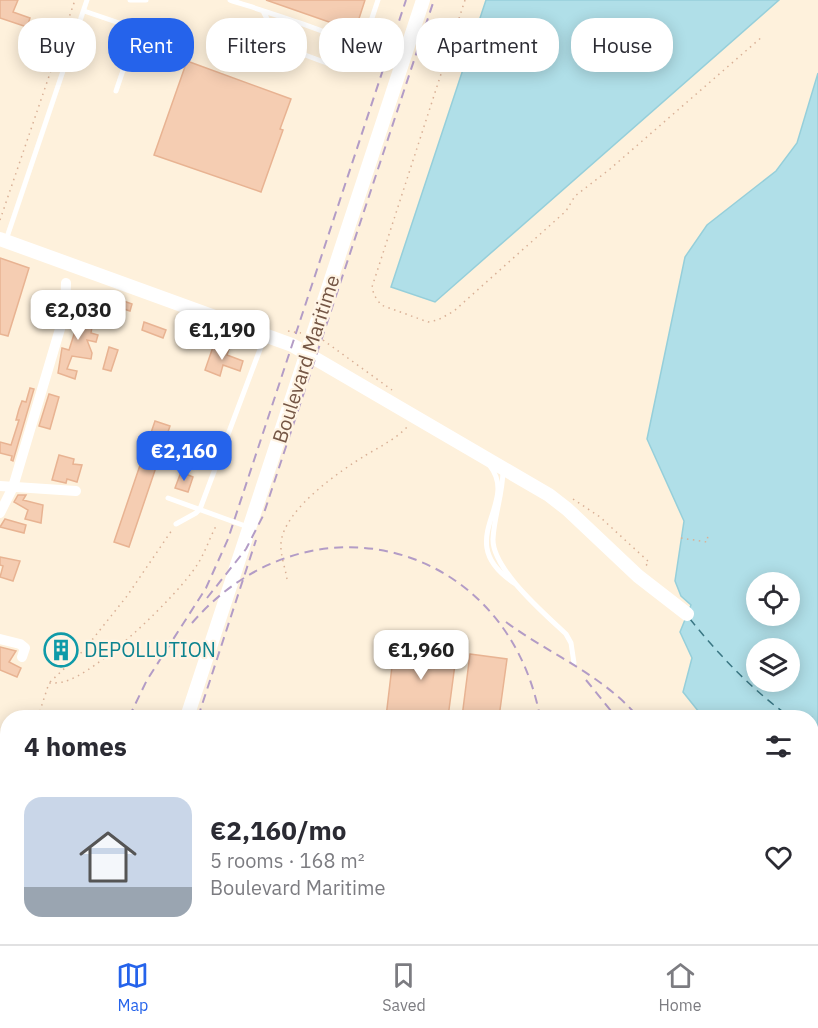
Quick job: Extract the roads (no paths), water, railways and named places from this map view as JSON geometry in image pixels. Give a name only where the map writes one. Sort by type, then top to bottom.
[{"type":"street","name":"Boulevard Maritime","points":[[189,710],[423,0]]},
{"type":"street","points":[[3,240],[266,335],[308,354],[503,466],[567,509],[638,576],[687,614]]},
{"type":"street","points":[[0,513],[13,487],[65,312],[66,283]]},
{"type":"street","points":[[0,486],[76,491]]},
{"type":"street","points":[[0,639],[20,644],[25,648],[22,657]]},
{"type":"lane","points":[[3,240],[87,0]]},
{"type":"lane","points":[[130,0],[146,0]]},
{"type":"lane","points":[[230,0],[319,30]]},
{"type":"lane","points":[[372,18],[378,0]]},
{"type":"lane","points":[[84,11],[137,29],[116,91]]},
{"type":"lane","points":[[263,11],[267,18]]},
{"type":"lane","points":[[176,524],[200,509],[266,335]]},
{"type":"lane","points":[[461,442],[486,461],[497,480],[497,490],[486,538],[486,552],[491,563],[500,574],[517,586],[566,634],[571,643],[574,663]]},
{"type":"lane","points":[[503,466],[503,491],[493,537],[493,548],[498,560],[517,586]]},
{"type":"lane","points":[[168,498],[249,527]]},
{"type":"water","points":[[486,0],[779,0],[435,302],[391,287],[462,72],[559,72],[559,18],[480,18]]},
{"type":"water","points":[[818,73],[818,710],[697,710],[683,692],[692,658],[680,632],[691,605],[681,596],[675,581],[684,521],[647,439],[685,257],[707,225],[776,171],[797,143]]},
{"type":"railway","points":[[132,710],[147,680],[206,588],[228,539],[406,0]]},
{"type":"railway","points":[[207,598],[246,549],[263,516],[434,0]]},
{"type":"railway","points":[[200,710],[256,540]]},
{"type":"railway","points":[[192,623],[239,581],[291,556],[345,547],[398,554],[446,575],[488,610],[520,657],[538,710]]},
{"type":"railway","points":[[506,622],[592,677],[631,710]]},
{"type":"railway","points":[[586,680],[610,710]]},
{"type":"place","name":"DEPOLLUTION","points":[[61,650]]}]
